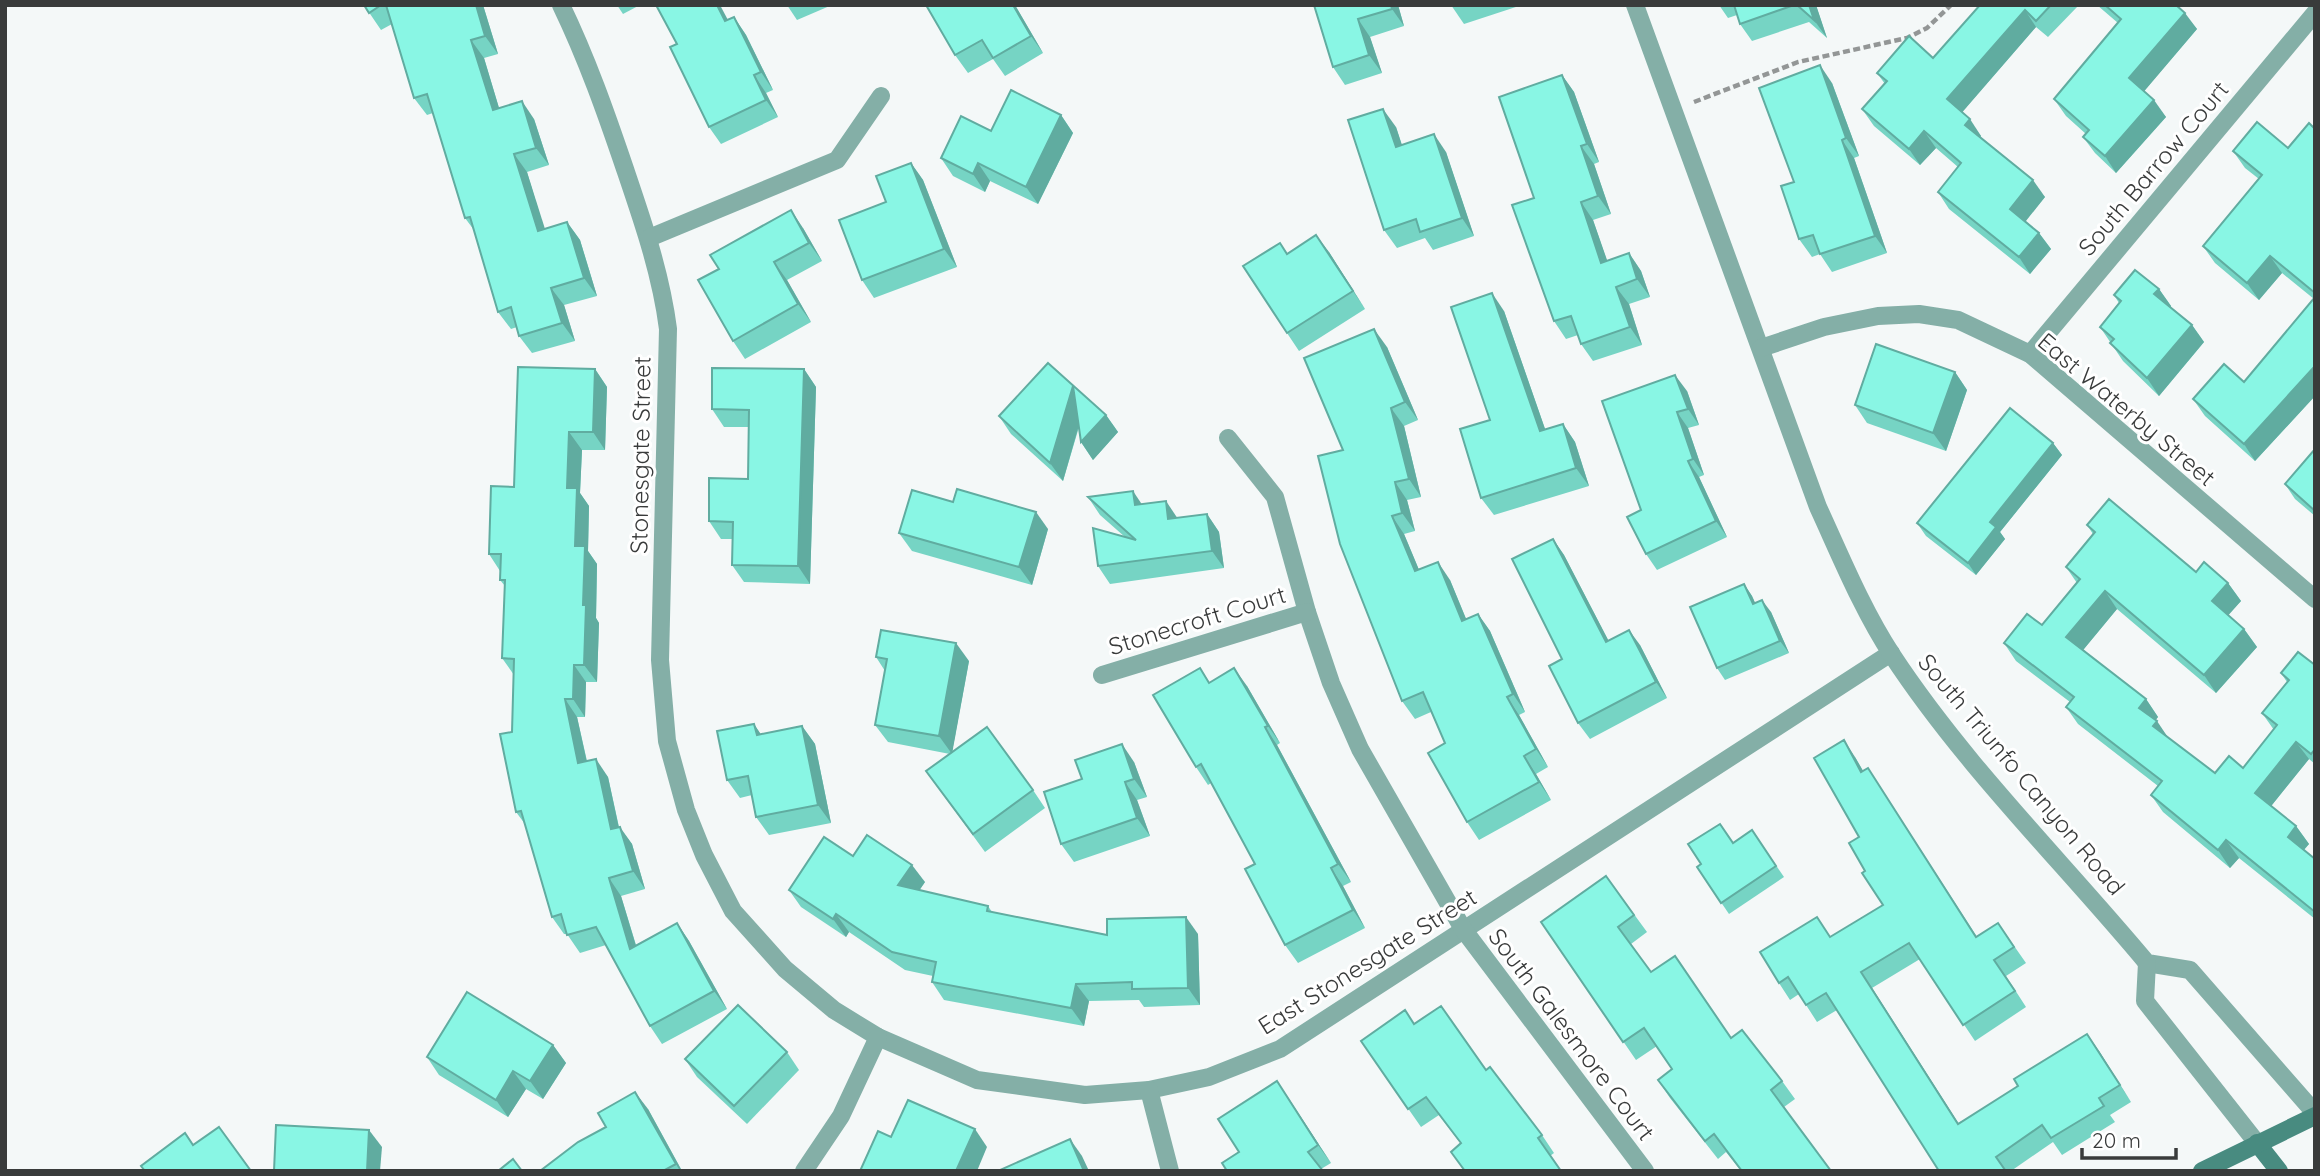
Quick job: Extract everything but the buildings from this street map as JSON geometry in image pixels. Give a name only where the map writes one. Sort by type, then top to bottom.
[{"type":"main road","points":[[2202,1171],[2315,1114]]},
{"type":"main road","points":[[2257,1143],[2279,1171]]},
{"type":"street","name":"Stonesgate Street","points":[[561,5],[588,61],[649,238],[664,300],[668,329],[660,660],[667,741],[686,810],[704,855],[733,911]]},
{"type":"street","name":"South Triunfo Canyon Road","points":[[1635,5],[1818,507],[1853,584],[1891,653],[1938,720],[2147,963]]},
{"type":"street","name":"South Barrow Court","points":[[2030,354],[2315,13]]},
{"type":"street","points":[[649,238],[837,160],[881,96]]},
{"type":"street","name":"East Waterby Street","points":[[1760,348],[1824,327],[1878,316],[1919,314],[1958,320],[2030,354],[2315,599]]},
{"type":"street","name":"South Galesmore Court","points":[[1228,438],[1275,497],[1307,612],[1331,684],[1360,749],[1463,929],[1645,1171]]},
{"type":"street","name":"Stonecroft Court","points":[[1102,675],[1307,612]]},
{"type":"street","name":"East Stonesgate Street","points":[[733,911],[785,969],[834,1010],[878,1037],[977,1080],[1085,1095],[1149,1090],[1209,1077],[1280,1049],[1891,653]]},
{"type":"street","points":[[2257,1143],[2145,1001],[2147,963],[2190,970],[2315,1114]]},
{"type":"street","points":[[804,1171],[841,1116],[878,1037]]},
{"type":"street","points":[[1149,1090],[1170,1171]]},
{"type":"path","points":[[1674,110],[1798,62],[1907,38],[1927,28],[1951,5]]}]
